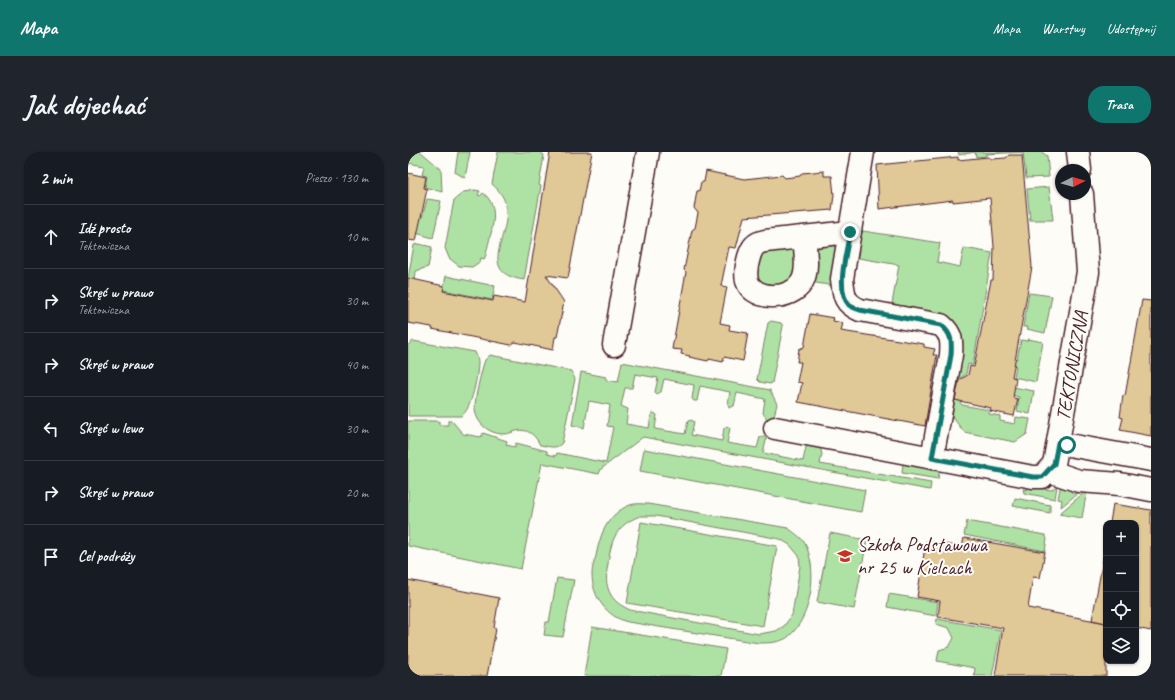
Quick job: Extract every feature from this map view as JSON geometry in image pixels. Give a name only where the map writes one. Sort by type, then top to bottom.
[{"type":"street","points":[[614,345],[648,152]]},
{"type":"street","points":[[863,152],[842,280],[843,293],[849,305],[860,310],[941,325],[948,330],[952,342],[951,355],[932,458]]},
{"type":"street","points":[[1078,152],[1079,164]]},
{"type":"street","name":"TEKTONICZNA","points":[[1049,471],[1054,464],[1088,272],[1082,200]]},
{"type":"street","points":[[804,237],[850,232]]},
{"type":"street","points":[[774,428],[1033,477],[1042,477],[1049,471],[1080,481],[1120,484],[1151,490]]},
{"type":"street","points":[[1058,443],[1151,460]]},
{"type":"green space","points":[[417,152],[421,152],[441,169],[442,192],[425,187],[427,176],[422,175],[424,166],[408,163],[408,154],[412,157]]},
{"type":"green space","points":[[458,152],[470,152],[465,178],[455,172]]},
{"type":"green space","points":[[498,152],[540,152],[544,155],[539,185],[541,186],[524,280],[509,276],[501,270],[498,261],[498,252],[506,218],[506,207],[503,197],[492,184]]},
{"type":"green space","points":[[958,152],[975,152],[959,155]]},
{"type":"green space","points":[[975,152],[1023,152],[986,154],[986,156],[976,157]]},
{"type":"green space","points":[[1023,152],[1042,152],[1047,156],[1049,177],[1026,178]]},
{"type":"green space","points":[[1049,187],[1053,220],[1030,220],[1027,189]]},
{"type":"green space","points":[[475,190],[480,191],[478,195],[480,196],[483,193],[489,199],[492,206],[494,214],[492,231],[484,259],[481,258],[481,261],[472,267],[459,266],[449,258],[445,248],[454,200],[464,192]]},
{"type":"green space","points":[[427,199],[441,201],[433,238],[416,233],[419,218],[422,218]]},
{"type":"green space","points":[[863,231],[940,243],[937,262],[960,267],[964,248],[992,253],[973,365],[968,364],[966,374],[951,385],[962,337],[951,320],[891,309],[899,265],[853,257],[855,236]]},
{"type":"green space","points":[[837,243],[835,286],[810,282],[815,253],[822,244]]},
{"type":"green space","points":[[419,244],[432,247],[428,267],[416,271],[415,282],[408,280],[408,278],[414,245]]},
{"type":"green space","points":[[795,244],[796,276],[775,290],[758,280],[754,266],[761,253]]},
{"type":"green space","points":[[446,276],[495,286],[492,300],[443,290]]},
{"type":"green space","points":[[1029,293],[1052,296],[1045,333],[1027,329],[1028,327],[1023,327]]},
{"type":"green space","points":[[771,321],[781,323],[783,326],[772,383],[770,384],[760,382],[757,379],[768,323]]},
{"type":"green space","points":[[1028,339],[1043,342],[1036,382],[1014,377],[1016,366],[1012,365],[1013,358],[1017,359],[1021,340],[1027,341]]},
{"type":"green space","points":[[413,341],[475,352],[478,362],[476,383],[468,407],[461,416],[408,416],[408,345]]},
{"type":"green space","points":[[490,355],[571,371],[575,379],[562,443],[560,445],[552,447],[540,445],[536,438],[528,431],[520,430],[504,434],[493,432],[483,426],[477,417],[475,405],[483,366],[485,360]]},
{"type":"green space","points":[[622,362],[770,390],[777,404],[773,420],[767,419],[763,413],[765,399],[737,393],[734,406],[729,408],[728,404],[730,392],[700,386],[697,401],[694,401],[692,399],[694,385],[664,379],[661,392],[656,394],[655,392],[658,378],[635,374],[632,388],[625,388],[621,406],[628,409],[626,424],[649,428],[651,415],[654,413],[657,415],[655,429],[685,434],[688,421],[692,420],[694,422],[691,435],[722,441],[724,428],[727,426],[730,428],[727,443],[757,448],[760,437],[767,437],[763,453],[803,461],[806,447],[808,445],[820,447],[822,454],[820,464],[931,483],[930,490],[643,437],[601,469],[599,474],[542,463],[521,569],[408,546],[408,421],[439,421],[439,425],[448,425],[448,421],[452,421],[463,434],[481,437],[483,433],[507,441],[506,445],[515,447],[516,443],[547,451],[547,454],[556,456],[557,453],[606,463],[613,427],[607,426],[610,405],[589,401],[584,428],[572,425],[581,372],[606,377],[606,380],[618,382]]},
{"type":"green space","points":[[1013,387],[1034,391],[1030,414],[1017,411],[1019,397],[1011,395]]},
{"type":"green space","points":[[950,389],[962,405],[989,410],[989,414],[1000,416],[1000,421],[1015,424],[1016,417],[1030,419],[1027,434],[1015,442],[964,432],[947,410]]},
{"type":"green space","points":[[644,449],[865,490],[861,512],[640,471]]},
{"type":"green space","points":[[903,463],[938,469],[938,479],[902,473]]},
{"type":"green space","points":[[1061,483],[1072,489],[1071,492],[1076,494],[1080,488],[1078,493],[1061,507],[1062,500],[1058,499]]},
{"type":"green space","points":[[1028,486],[1051,490],[1057,486],[1055,499],[1024,493],[1023,489],[1027,490]]},
{"type":"green space","points":[[1087,490],[1082,518],[1059,514],[1060,513]]},
{"type":"green space","points":[[1015,498],[1050,505],[1050,513],[1013,506]]},
{"type":"green space","points":[[632,504],[646,504],[788,528],[799,536],[809,552],[812,578],[808,605],[803,618],[796,628],[788,637],[781,640],[759,643],[628,622],[607,611],[598,598],[592,574],[602,533],[610,520],[622,509]],"holes":[[[640,516],[656,516],[780,539],[790,545],[799,556],[800,566],[792,615],[784,626],[776,631],[759,634],[630,610],[617,602],[609,591],[606,580],[609,555],[616,534],[625,524]]]},
{"type":"green space","points":[[967,521],[1045,535],[1047,539],[1045,551],[964,535]]},
{"type":"green space","points":[[641,522],[777,546],[763,626],[627,603]]},
{"type":"green space","points":[[830,533],[867,540],[854,609],[817,602]]},
{"type":"green space","points":[[557,578],[574,580],[563,637],[544,635],[546,622],[549,622]]},
{"type":"green space","points":[[889,594],[938,602],[936,616],[887,607]]},
{"type":"green space","points":[[937,619],[1001,630],[992,676],[974,676],[975,668],[937,661],[939,650],[949,647],[954,638],[949,628],[936,624]]},
{"type":"green space","points":[[592,627],[726,649],[721,676],[584,676]]},
{"type":"building","points":[[550,152],[592,152],[568,278],[546,275],[564,302],[553,350],[515,342],[511,345],[408,323],[408,278],[444,286],[443,291],[493,301],[494,296],[525,302]]},
{"type":"building","points":[[1009,155],[1022,155],[1032,267],[1012,377],[1016,378],[1013,398],[1018,399],[1014,416],[990,411],[991,408],[955,400],[959,380],[968,375],[970,366],[974,367],[991,280],[993,280],[994,247],[990,198],[953,202],[953,200],[879,209],[877,165],[958,157],[958,160],[988,157],[992,159],[1006,158]]},
{"type":"building","points":[[706,171],[744,179],[782,175],[785,178],[800,176],[802,173],[824,171],[824,176],[832,176],[834,195],[832,210],[744,217],[736,248],[729,247],[721,286],[727,287],[720,323],[730,325],[729,330],[748,333],[743,361],[724,357],[723,362],[709,359],[708,361],[681,354],[682,350],[672,349],[686,272],[684,270],[692,230],[695,228],[698,213],[694,208],[697,191],[699,191],[701,182],[704,182]]},
{"type":"building","points":[[408,173],[426,177],[424,188],[427,189],[416,241],[408,240]]},
{"type":"building","points":[[1142,300],[1151,301],[1151,436],[1120,430],[1123,418],[1120,417],[1123,395],[1125,396]]},
{"type":"building","points":[[810,314],[834,318],[833,321],[843,323],[841,331],[924,344],[924,347],[935,349],[933,355],[937,355],[925,426],[798,402],[802,383],[797,382],[801,362],[797,362],[799,349],[804,347]]},
{"type":"building","points":[[1113,504],[1151,510],[1151,631],[1139,629],[1139,520],[1110,520]]},
{"type":"building","points":[[964,538],[1045,552],[1040,578],[1033,577],[1028,608],[1103,622],[1103,664],[1106,664],[1106,676],[995,676],[1003,628],[938,617],[940,601],[917,597],[926,541],[962,547]]},
{"type":"building","points":[[1103,560],[1103,622],[1092,620]]},
{"type":"building","points":[[408,580],[499,598],[494,628],[496,629],[487,676],[408,676]]},
{"type":"place","name":"Szkoła Podstawowa nr 25 w Kielcach","points":[[845,556]]},
{"type":"route","points":[[850,232],[842,280],[843,293],[849,305],[860,310],[941,325],[948,330],[952,342],[951,355],[932,458],[1033,477],[1042,477],[1054,464],[1058,443],[1067,445]]}]
